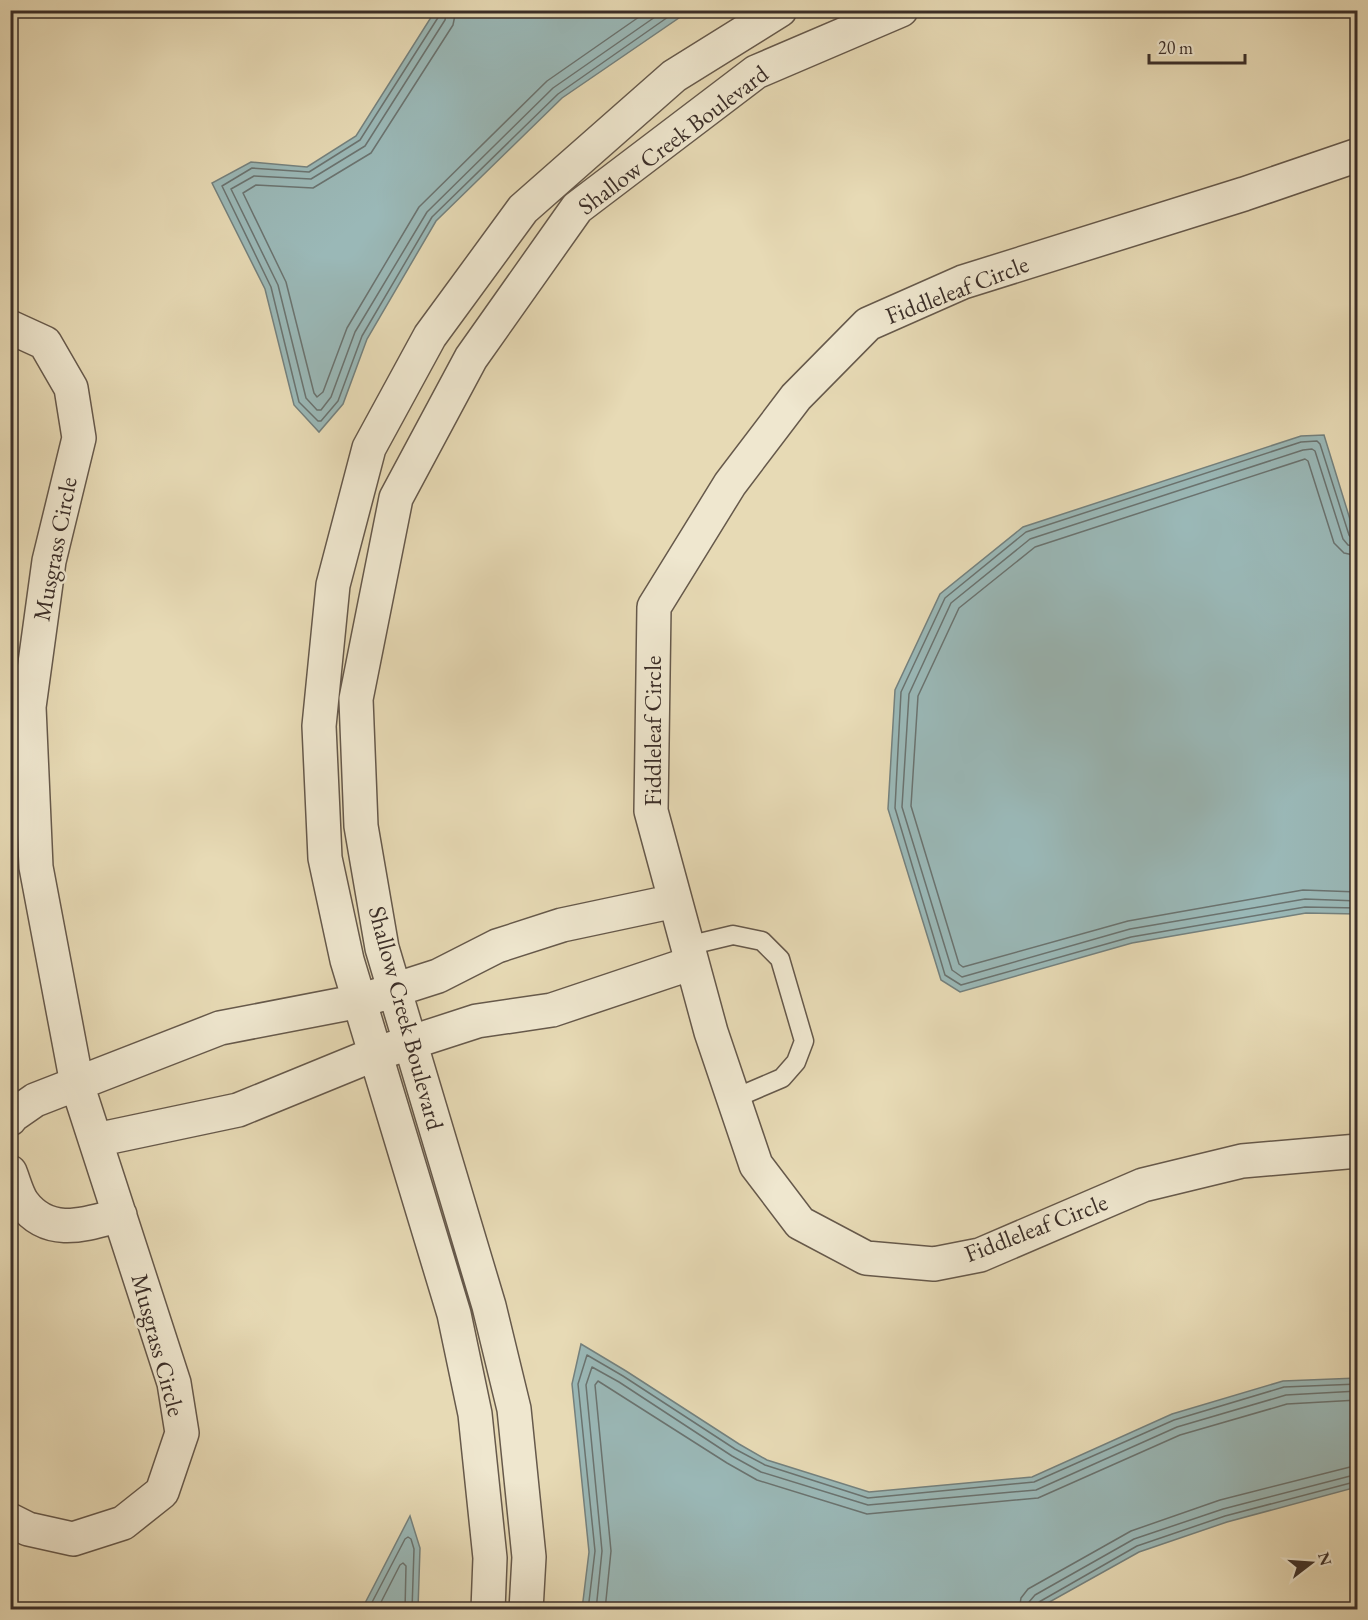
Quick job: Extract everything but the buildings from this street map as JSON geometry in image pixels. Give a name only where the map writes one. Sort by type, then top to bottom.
[{"type":"street","name":"Shallow Creek Boulevard","points":[[488,1610],[490,1557],[472,1403],[454,1314],[347,960],[326,858],[319,726],[333,585],[369,448],[430,336],[523,209],[674,76],[780,10]]},
{"type":"street","name":"Shallow Creek Boulevard","points":[[526,1610],[529,1557],[514,1409],[489,1306],[382,948],[361,826],[356,699],[396,498],[471,358],[577,208],[756,72],[901,10]]},
{"type":"street","name":"Fiddleleaf Circle","points":[[1358,155],[1244,194],[963,282],[868,324],[796,397],[730,484],[654,607],[651,811],[711,1032],[756,1165],[800,1223],[866,1258],[934,1264],[980,1255],[1143,1185],[1242,1161],[1358,1151]]},
{"type":"street","name":"Musgrass Circle","points":[[10,327],[45,343],[71,388],[79,438],[49,561],[29,707],[36,867],[77,1084],[176,1393],[182,1433],[162,1492],[123,1524],[73,1539],[28,1529],[10,1520]]},
{"type":"street","points":[[10,1119],[35,1100],[220,1028],[360,1001],[438,976],[497,946],[562,925],[675,901]]},
{"type":"street","points":[[96,1140],[238,1110],[375,1054],[477,1021],[552,1010],[658,973],[690,955]]},
{"type":"street","points":[[10,1172],[22,1203],[40,1220],[63,1227],[120,1215]]},
{"type":"lane","points":[[690,955],[733,935],[762,941],[780,959],[804,1041],[796,1062],[782,1078],[733,1099]]},
{"type":"water","points":[[435,11],[689,11],[562,98],[436,221],[367,339],[343,404],[319,432],[294,405],[265,289],[212,183],[251,162],[307,167],[356,136]]},
{"type":"water","points":[[1324,435],[1357,542],[1357,914],[1306,913],[1132,943],[960,992],[941,980],[888,809],[895,690],[940,594],[1023,527],[1301,436]]},
{"type":"water","points":[[581,1344],[767,1460],[869,1492],[1032,1477],[1172,1414],[1283,1381],[1357,1378],[1357,1487],[1227,1522],[1139,1552],[1037,1609],[582,1609],[589,1552],[572,1384]]},
{"type":"water","points":[[410,1516],[420,1548],[418,1609],[362,1609]]}]
